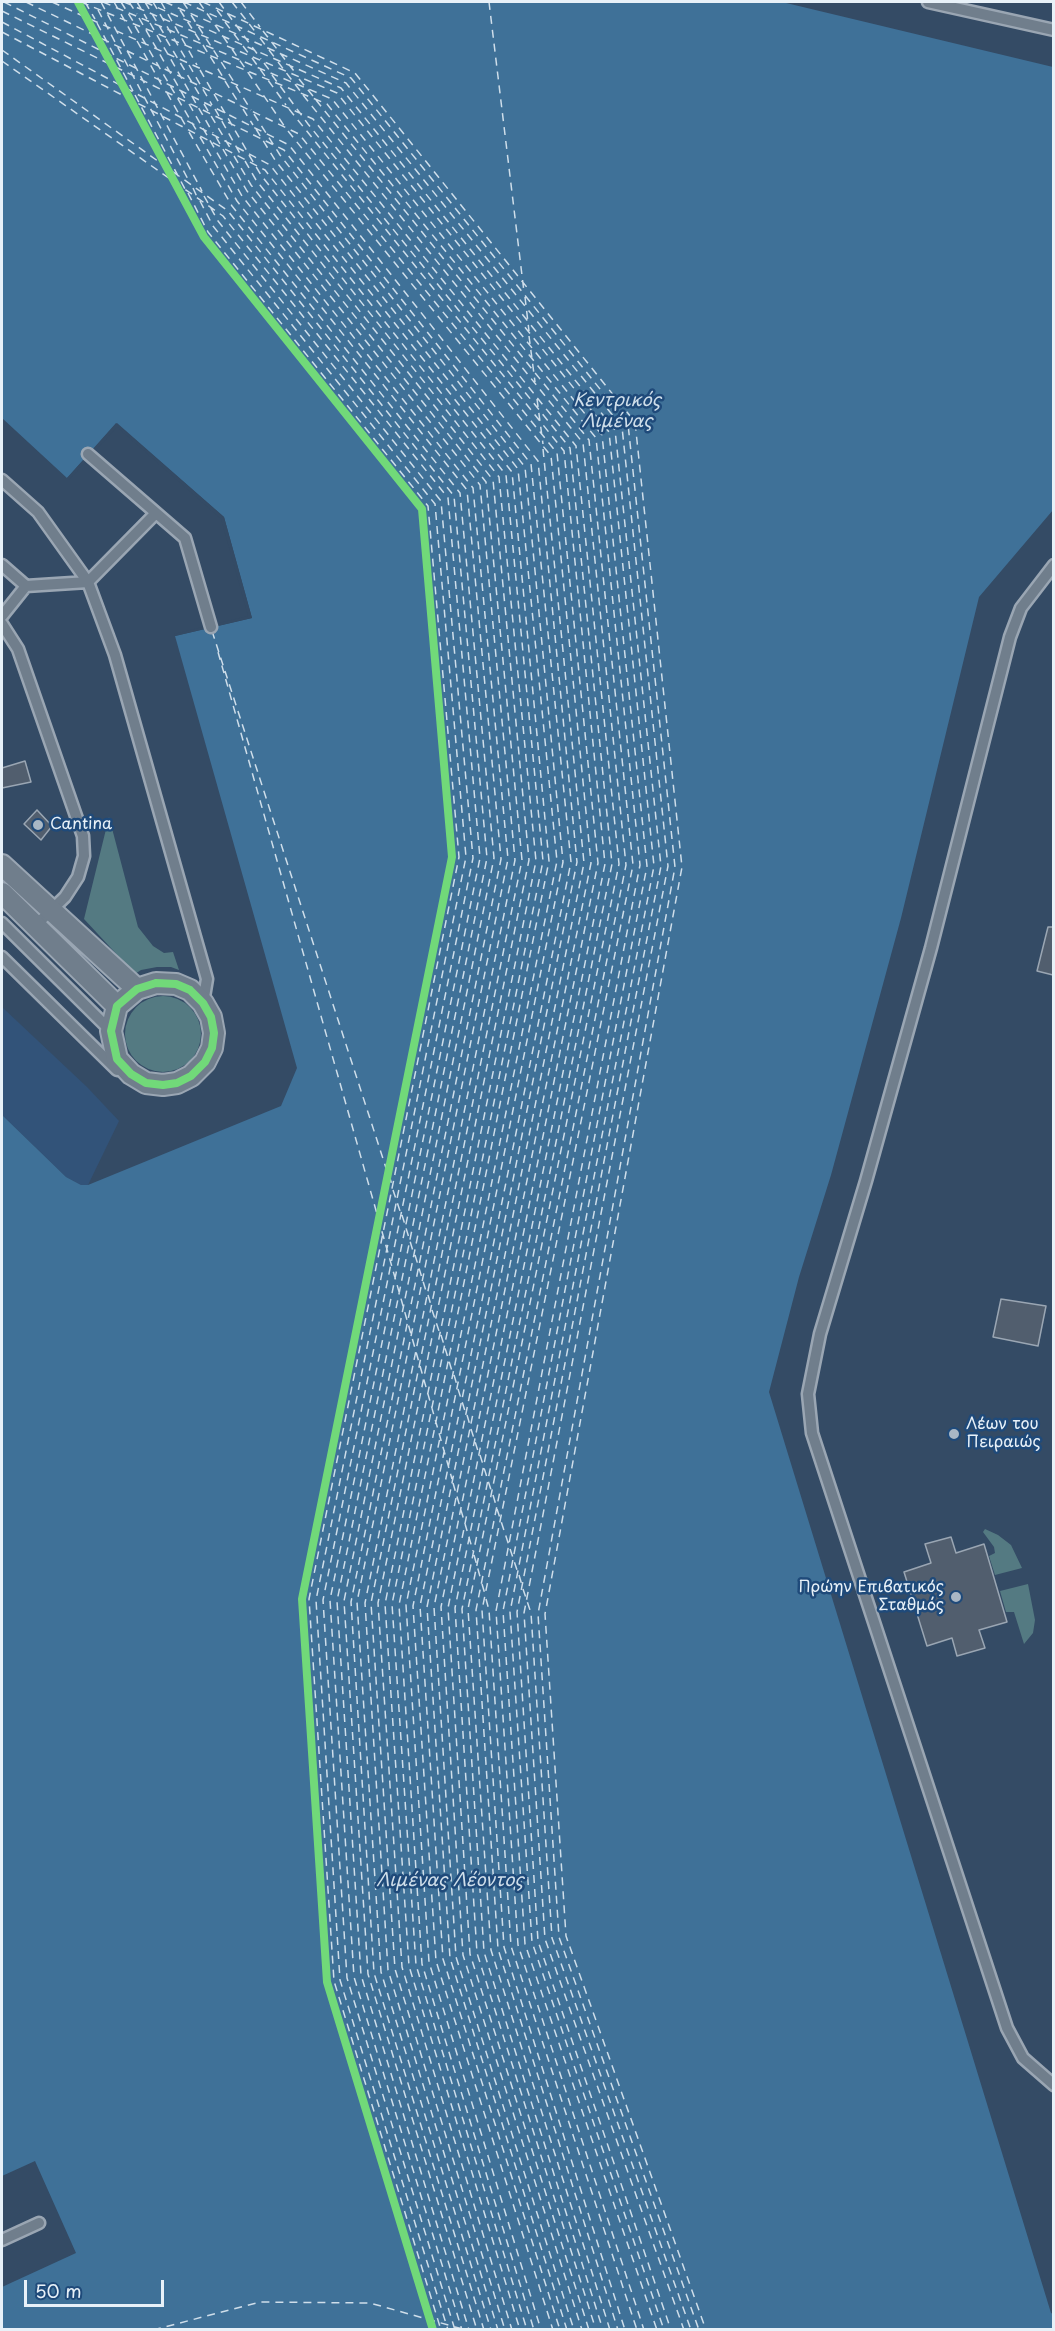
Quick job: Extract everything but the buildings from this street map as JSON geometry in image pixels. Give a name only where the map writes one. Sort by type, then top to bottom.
[{"type":"street","points":[[2,865],[137,989]]},
{"type":"street","points":[[2,893],[117,1006]]},
{"type":"street","points":[[156,983],[176,984],[190,990],[203,1003],[211,1017],[214,1033],[212,1048],[205,1062],[191,1076],[177,1083],[163,1085],[146,1083],[131,1074],[117,1059],[111,1031],[117,1006],[137,989],[156,983]]},
{"type":"lane","points":[[928,2],[1053,30]]},
{"type":"lane","points":[[88,454],[185,538],[211,627]]},
{"type":"lane","points":[[2,480],[38,512],[88,582],[115,655],[201,956],[207,979],[203,1003]]},
{"type":"lane","points":[[2,565],[26,586],[88,582],[156,513]]},
{"type":"lane","points":[[1053,565],[1021,608],[1010,637],[928,959],[866,1181],[820,1334],[808,1394],[812,1433],[1007,2028],[1023,2058],[1053,2085]]},
{"type":"lane","points":[[2,616],[26,586]]},
{"type":"lane","points":[[2,624],[18,649],[83,836],[84,856],[78,877],[65,897],[36,925]]},
{"type":"lane","points":[[2,923],[111,1031]]},
{"type":"lane","points":[[2,957],[118,1071],[146,1083]]},
{"type":"lane","points":[[2,2240],[39,2223]]},
{"type":"shaded area","points":[[2,1007],[87,1087],[119,1121],[88,1185],[81,1185],[66,1177],[2,1115]]},
{"type":"green space","points":[[109,817],[138,927],[153,946],[164,953],[173,952],[179,970],[171,967],[157,967],[141,970],[135,974],[84,919]]},
{"type":"green space","points":[[163,996],[177,999],[190,1007],[198,1020],[201,1034],[198,1048],[190,1061],[177,1069],[163,1072],[149,1069],[136,1061],[128,1048],[125,1034],[128,1020],[136,1007],[149,999]]},
{"type":"green space","points":[[985,1529],[1011,1545],[1022,1568],[995,1575],[989,1556],[995,1553],[994,1547],[983,1532]]},
{"type":"green space","points":[[1028,1584],[1035,1620],[1033,1633],[1024,1644],[1014,1612],[1006,1612],[1000,1591]]},
{"type":"water","points":[[2,2],[782,2],[1053,67],[1053,510],[979,597],[901,918],[831,1175],[799,1277],[769,1392],[1053,2314],[1053,2329],[2,2329],[2,2287],[76,2253],[35,2161],[2,2176],[2,1115],[66,1177],[81,1185],[88,1185],[281,1106],[297,1068],[175,636],[252,618],[224,517],[117,423],[67,478],[2,418]]},
{"type":"pier","points":[[116,423],[224,517],[252,618],[175,636],[174,634],[248,616],[221,519],[117,427],[69,480],[67,478]]},
{"type":"ferry route","points":[[4,2],[289,145],[538,461],[577,862],[427,1607],[450,1958],[567,2330]]},
{"type":"ferry route","points":[[26,2],[299,134],[557,453],[598,863],[448,1608],[470,1954],[589,2330]]},
{"type":"ferry route","points":[[52,2],[313,119],[576,446],[619,864],[468,1609],[491,1950],[610,2330]]},
{"type":"ferry route","points":[[78,2],[123,85]]},
{"type":"ferry route","points":[[81,2],[327,104],[596,438],[640,865],[496,1611],[518,1945],[644,2330]]},
{"type":"ferry route","points":[[85,2],[95,19]]},
{"type":"ferry route","points":[[101,2],[202,191]]},
{"type":"ferry route","points":[[103,2],[332,99],[602,435],[647,866],[503,1611],[525,1944],[657,2330]]},
{"type":"ferry route","points":[[114,2],[134,37]]},
{"type":"ferry route","points":[[121,2],[133,21]]},
{"type":"ferry route","points":[[124,2],[337,93],[609,432],[654,866],[510,1612],[532,1942],[664,2330]]},
{"type":"ferry route","points":[[129,2],[137,14]]},
{"type":"ferry route","points":[[137,2],[147,19]]},
{"type":"ferry route","points":[[145,2],[341,88],[615,430],[661,866],[517,1612],[538,1941],[671,2330]]},
{"type":"ferry route","points":[[145,2],[164,34]]},
{"type":"ferry route","points":[[153,2],[187,61]]},
{"type":"ferry route","points":[[161,2],[197,65]]},
{"type":"ferry route","points":[[165,2],[346,83],[622,427],[668,866],[524,1613],[545,1939],[684,2330]]},
{"type":"ferry route","points":[[183,2],[189,11]]},
{"type":"ferry route","points":[[184,2],[351,78],[628,424],[675,867],[538,1614],[559,1937],[699,2330]]},
{"type":"ferry route","points":[[199,2],[229,45]]},
{"type":"ferry route","points":[[203,2],[355,73],[635,422],[682,867],[545,1614],[566,1936],[706,2330]]},
{"type":"ferry route","points":[[219,2],[261,59]]},
{"type":"ferry route","points":[[232,2],[257,34]]},
{"type":"ferry route","points":[[241,2],[260,27]]},
{"type":"ferry route","points":[[489,2],[524,292]]},
{"type":"ferry route","points":[[98,10],[190,183]]},
{"type":"ferry route","points":[[180,10],[200,41]]},
{"type":"ferry route","points":[[217,10],[223,18]]},
{"type":"ferry route","points":[[2,11],[284,150],[531,464],[571,862],[420,1606],[443,1959],[560,2330]]},
{"type":"ferry route","points":[[191,15],[234,82]]},
{"type":"ferry route","points":[[139,18],[186,100]]},
{"type":"ferry route","points":[[2,22],[270,165],[512,472],[549,861],[399,1605],[422,1964],[534,2330]]},
{"type":"ferry route","points":[[225,22],[231,30]]},
{"type":"ferry route","points":[[97,23],[133,91]]},
{"type":"ferry route","points":[[150,23],[213,133]]},
{"type":"ferry route","points":[[135,26],[198,133]]},
{"type":"ferry route","points":[[263,31],[297,75]]},
{"type":"ferry route","points":[[2,32],[265,170],[506,475],[543,861],[392,1604],[416,1965],[527,2330]]},
{"type":"ferry route","points":[[234,34],[240,42]]},
{"type":"ferry route","points":[[260,38],[266,46]]},
{"type":"ferry route","points":[[166,39],[202,99]]},
{"type":"ferry route","points":[[137,41],[164,89]]},
{"type":"ferry route","points":[[203,45],[223,77]]},
{"type":"ferry route","points":[[243,46],[249,54]]},
{"type":"ferry route","points":[[232,49],[285,127]]},
{"type":"ferry route","points":[[2,50],[228,211],[454,496],[487,858],[337,1601],[361,1975],[469,2330]]},
{"type":"ferry route","points":[[269,50],[275,58]]},
{"type":"ferry route","points":[[252,58],[286,105]]},
{"type":"ferry route","points":[[2,61],[223,216],[448,498],[480,858],[330,1600],[354,1977],[462,2330]]},
{"type":"ferry route","points":[[278,62],[301,92]]},
{"type":"ferry route","points":[[264,63],[270,71]]},
{"type":"ferry route","points":[[189,65],[212,105]]},
{"type":"ferry route","points":[[200,70],[247,151]]},
{"type":"ferry route","points":[[272,75],[308,124],[570,448],[612,864],[462,1609],[484,1952],[603,2330]]},
{"type":"ferry route","points":[[299,79],[313,96]]},
{"type":"ferry route","points":[[225,81],[240,105]]},
{"type":"ferry route","points":[[236,86],[251,110]]},
{"type":"ferry route","points":[[125,90],[174,180]]},
{"type":"ferry route","points":[[167,93],[187,128]]},
{"type":"ferry route","points":[[135,95],[185,189]]},
{"type":"ferry route","points":[[303,95],[583,443],[626,865],[476,1610],[498,1949],[618,2330]]},
{"type":"ferry route","points":[[316,100],[589,440],[633,865],[482,1610],[504,1947],[625,2330]]},
{"type":"ferry route","points":[[189,104],[242,196],[473,488],[508,859],[357,1602],[381,1972],[491,2330]]},
{"type":"ferry route","points":[[204,104],[232,151]]},
{"type":"ferry route","points":[[215,109],[242,157]]},
{"type":"ferry route","points":[[243,109],[253,125]]},
{"type":"ferry route","points":[[289,109],[564,451],[605,864],[455,1608],[477,1953],[596,2330]]},
{"type":"ferry route","points":[[254,114],[280,155],[525,467],[563,862],[413,1606],[436,1961],[553,2330]]},
{"type":"ferry route","points":[[256,129],[275,160],[518,469],[557,861],[406,1605],[429,1962],[541,2330]]},
{"type":"ferry route","points":[[288,131],[551,456],[591,863],[441,1607],[463,1955],[582,2330]]},
{"type":"ferry route","points":[[189,132],[232,206],[460,493],[494,858],[344,1601],[368,1974],[477,2330]]},
{"type":"ferry route","points":[[200,137],[237,201],[467,490],[501,859],[351,1602],[374,1973],[484,2330]]},
{"type":"ferry route","points":[[216,137],[247,191],[480,485],[515,860],[365,1603],[388,1970],[498,2330]]},
{"type":"ferry route","points":[[249,155],[261,175],[499,477],[536,861],[385,1604],[409,1966],[520,2330]]},
{"type":"ferry route","points":[[234,156],[251,185],[486,482],[522,860],[371,1603],[395,1969],[505,2330]]},
{"type":"ferry route","points":[[245,161],[256,180],[493,480],[529,860],[378,1603],[402,1967],[512,2330]]},
{"type":"ferry route","points":[[176,185],[204,237],[422,509],[452,857],[302,1599],[327,1982],[433,2330]]},
{"type":"ferry route","points":[[193,188],[197,197]]},
{"type":"ferry route","points":[[188,193],[208,232],[428,506],[459,857],[309,1599],[334,1981],[441,2330]]},
{"type":"ferry route","points":[[204,196],[218,221],[441,501],[473,858],[323,1600],[347,1978],[455,2330]]},
{"type":"ferry route","points":[[200,201],[213,226],[435,504],[466,857],[316,1600],[340,1980],[448,2330]]},
{"type":"ferry route","points":[[525,297],[529,331]]},
{"type":"ferry route","points":[[529,336],[535,382]]},
{"type":"ferry route","points":[[537,399],[543,444]]},
{"type":"ferry route","points":[[543,449],[584,863],[434,1607],[456,1957],[574,2330]]},
{"type":"ferry route","points":[[212,631],[387,1171]]},
{"type":"ferry route","points":[[218,652],[452,1479]]},
{"type":"ferry route","points":[[389,1175],[392,1185]]},
{"type":"ferry route","points":[[393,1190],[400,1211]]},
{"type":"ferry route","points":[[402,1215],[413,1251]]},
{"type":"ferry route","points":[[415,1255],[426,1291]]},
{"type":"ferry route","points":[[428,1295],[431,1305]]},
{"type":"ferry route","points":[[432,1310],[439,1331]]},
{"type":"ferry route","points":[[441,1335],[452,1371]]},
{"type":"ferry route","points":[[454,1375],[457,1385]]},
{"type":"ferry route","points":[[458,1389],[465,1411]]},
{"type":"ferry route","points":[[467,1415],[470,1425]]},
{"type":"ferry route","points":[[471,1429],[478,1451]]},
{"type":"ferry route","points":[[480,1455],[491,1490]]},
{"type":"ferry route","points":[[453,1483],[473,1551]]},
{"type":"ferry route","points":[[493,1495],[496,1505]]},
{"type":"ferry route","points":[[497,1509],[517,1570]]},
{"type":"ferry route","points":[[474,1555],[481,1580]]},
{"type":"ferry route","points":[[519,1575],[522,1585]]},
{"type":"ferry route","points":[[482,1584],[485,1594]]},
{"type":"ferry route","points":[[523,1589],[531,1613],[552,1938],[691,2330]]},
{"type":"ferry route","points":[[486,1599],[489,1610],[511,1946],[637,2330]]},
{"type":"ferry route","points":[[153,2330],[260,2302],[370,2303],[466,2330]]},
{"type":"cycle path","points":[[78,2],[204,237],[422,509],[452,857],[302,1599],[327,1982],[433,2330]]},
{"type":"cycle path","points":[[156,983],[176,984],[190,990],[203,1003],[211,1017],[214,1033],[212,1048],[205,1062],[191,1076],[177,1083],[163,1085],[146,1083],[131,1074],[117,1059],[111,1031],[117,1006],[137,989],[156,983]]},
{"type":"place","name":"Cantina","points":[[38,825]]},
{"type":"place","name":"Λέων του Πειραιώς","points":[[954,1434]]},
{"type":"place","name":"Πρώην Επιβατικός Σταθμός","points":[[956,1597]]},
{"type":"water label","name":"Κεντρικός Λιμένας","points":[[617,411]]},
{"type":"water label","name":"Λιμένας Λέοντος","points":[[450,1881]]}]
